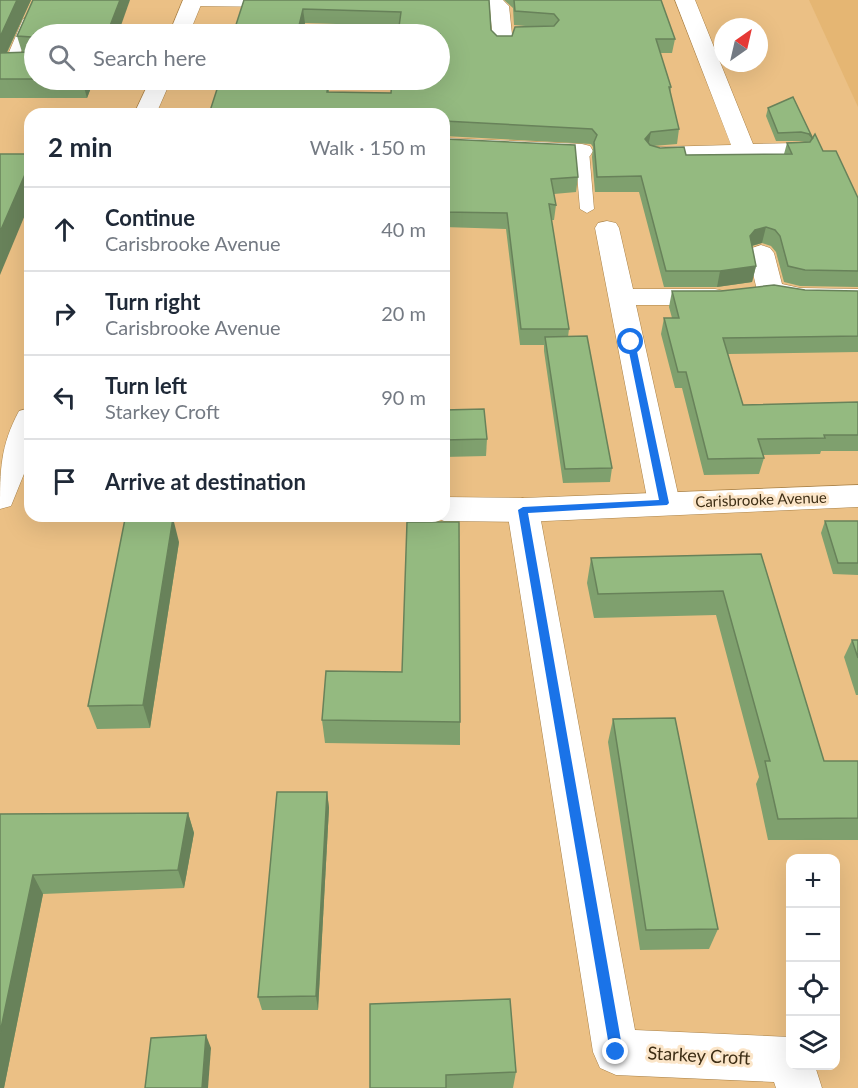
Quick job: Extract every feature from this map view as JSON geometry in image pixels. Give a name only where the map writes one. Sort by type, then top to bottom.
[{"type":"street","points":[[183,24],[193,0],[305,1]]},
{"type":"street","points":[[685,0],[745,152]]},
{"type":"street","points":[[421,2],[494,3],[501,10],[503,39],[524,34]]},
{"type":"street","points":[[5,64],[24,63]]},
{"type":"street","points":[[148,108],[156,90]]},
{"type":"street","points":[[450,145],[582,151]]},
{"type":"street","points":[[657,154],[798,150]]},
{"type":"street","points":[[607,228],[664,503]]},
{"type":"street","points":[[752,292],[761,253]]},
{"type":"street","points":[[621,297],[717,297],[752,292],[858,297]]},
{"type":"street","points":[[0,498],[24,439]]},
{"type":"street","name":"Carisbrooke Avenue","points":[[450,509],[523,510],[858,496]]},
{"type":"street","name":"Starkey Croft","points":[[523,510],[616,1052],[786,1060]]},
{"type":"street","points":[[794,1070],[799,1088]]},
{"type":"lane","points":[[27,24],[33,12]]},
{"type":"lane","points":[[5,64],[24,29]]},
{"type":"lane","points":[[582,151],[587,209]]},
{"type":"shaded area","points":[[809,0],[858,0],[858,107]]},
{"type":"building","points":[[0,0],[17,0],[0,37]]},
{"type":"building","points":[[33,0],[120,0],[111,24],[24,24],[24,36],[17,36]]},
{"type":"building","points":[[244,0],[489,0],[491,30],[497,36],[512,36],[515,27],[554,26],[559,20],[554,14],[515,11],[514,0],[661,0],[675,39],[656,39],[671,87],[669,87],[679,129],[651,132],[645,139],[650,145],[660,148],[684,147],[686,155],[792,154],[787,143],[810,142],[815,134],[823,151],[836,151],[858,198],[858,271],[805,270],[788,266],[780,236],[775,230],[766,227],[755,230],[750,236],[756,266],[720,271],[666,271],[641,176],[597,177],[594,142],[597,135],[592,129],[450,121],[450,108],[211,108],[217,90],[327,90],[327,92],[391,93],[391,90],[450,90],[450,24],[399,24],[401,12],[303,9],[299,24],[236,24]]},
{"type":"building","points":[[24,52],[24,79],[0,79],[0,53]]},
{"type":"building","points":[[793,97],[813,139],[809,134],[801,132],[778,133],[768,108]]},
{"type":"building","points":[[450,139],[575,145],[578,177],[551,179],[556,205],[549,204],[569,329],[521,329],[507,213],[450,212]]},
{"type":"building","points":[[0,154],[24,154],[24,177],[0,232]]},
{"type":"building","points":[[774,285],[805,290],[858,291],[858,336],[723,338],[743,405],[858,402],[858,435],[758,439],[764,458],[708,459],[686,372],[678,372],[664,318],[679,318],[672,291],[721,291]]},
{"type":"building","points":[[587,336],[612,468],[565,469],[545,337]]},
{"type":"building","points":[[484,409],[487,439],[450,440],[450,410]]},
{"type":"building","points":[[825,521],[858,521],[858,563],[838,563]]},
{"type":"building","points":[[124,522],[172,522],[143,705],[88,706]]},
{"type":"building","points":[[407,522],[459,522],[460,722],[322,720],[326,671],[402,672]]},
{"type":"building","points":[[761,554],[824,761],[858,761],[858,818],[778,819],[765,761],[770,761],[723,591],[598,594],[591,558]]},
{"type":"building","points":[[852,640],[858,640],[858,658]]},
{"type":"building","points":[[675,718],[718,929],[646,930],[613,719]]},
{"type":"building","points":[[277,792],[327,792],[316,996],[258,997]]},
{"type":"building","points":[[188,813],[178,870],[33,875],[0,1033],[0,814]]},
{"type":"building","points":[[510,999],[516,1072],[446,1075],[446,1088],[370,1088],[370,1004]]},
{"type":"building","points":[[206,1035],[202,1088],[145,1088],[151,1038]]},
{"type":"route","points":[[616,1052],[523,510],[664,503],[631,342]]}]
